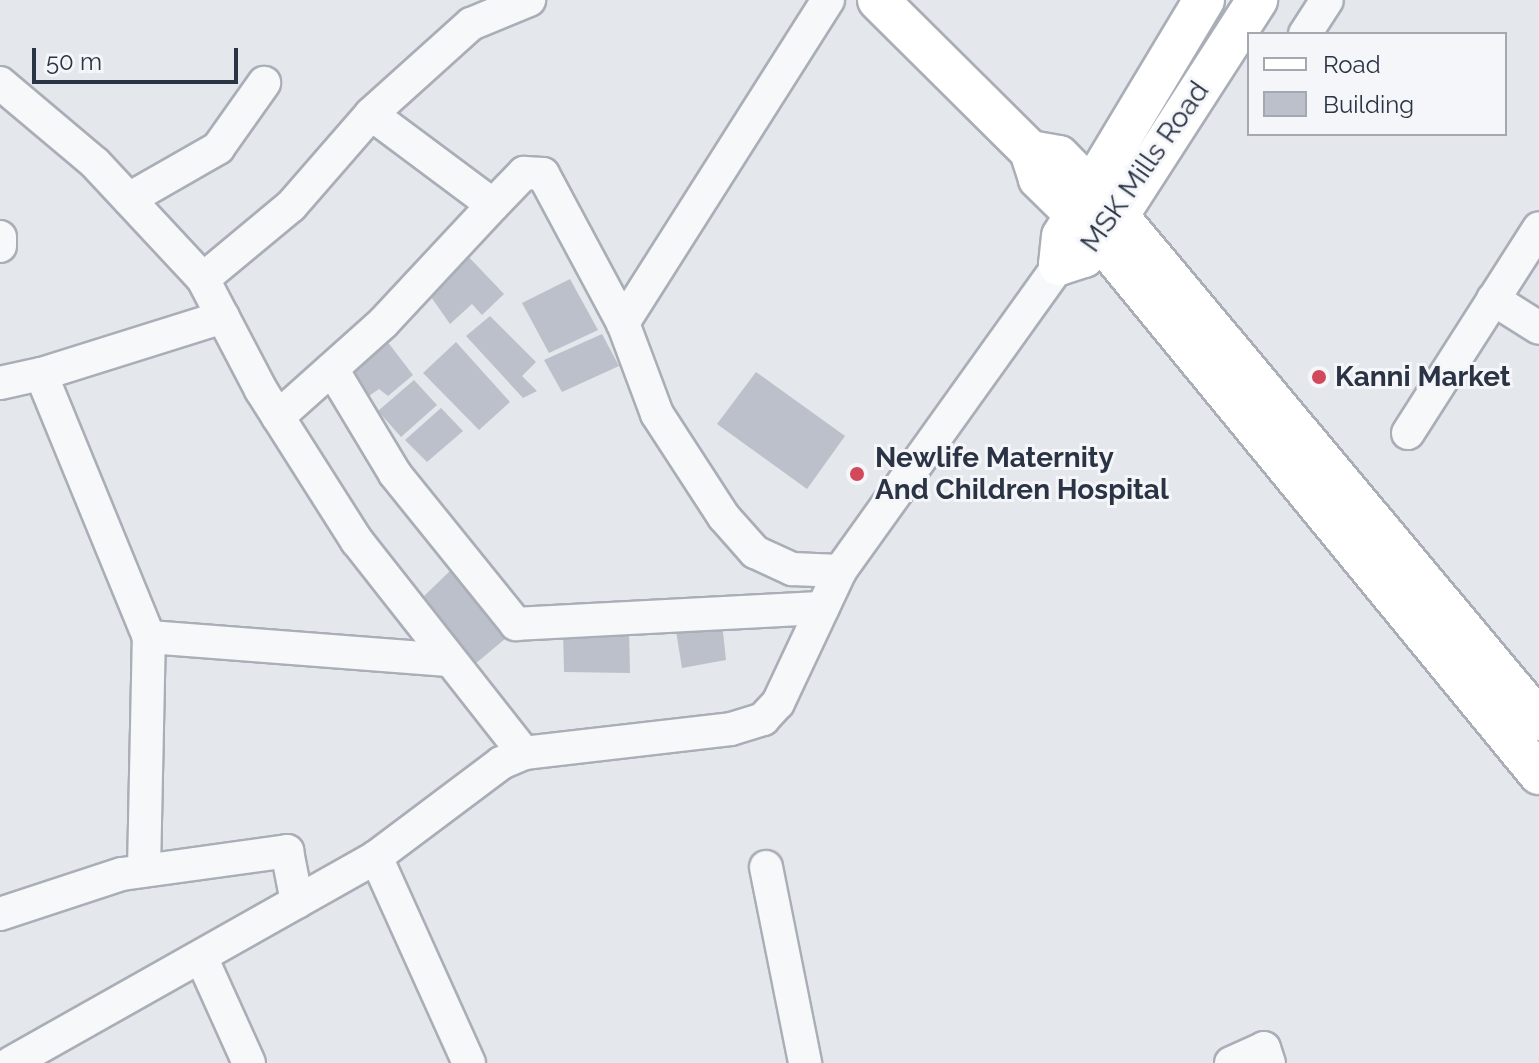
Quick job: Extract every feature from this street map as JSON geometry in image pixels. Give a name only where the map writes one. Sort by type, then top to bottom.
[{"type":"main road","points":[[878,0],[1030,151],[1054,152],[1096,214],[1539,774]]},
{"type":"main road","name":"MSK Mills Road","points":[[1059,265],[1081,260],[1096,214],[1204,0]]},
{"type":"main road","name":"MSK Mills Road","points":[[1096,214],[1257,0]]},
{"type":"main road","points":[[1096,214],[1539,720]]},
{"type":"street","points":[[203,279],[291,206],[371,114],[471,24],[529,0]]},
{"type":"street","points":[[623,323],[828,0]]},
{"type":"street","points":[[1306,32],[1327,0]]},
{"type":"street","points":[[0,83],[129,199],[203,279],[278,417],[357,541],[524,753]]},
{"type":"street","points":[[129,199],[218,148],[264,83]]},
{"type":"street","points":[[371,114],[493,205]]},
{"type":"street","points":[[278,417],[332,369],[524,173],[543,174],[623,323],[657,414],[734,529],[755,552],[792,569],[840,571]]},
{"type":"street","points":[[1408,433],[1539,228]]},
{"type":"street","points":[[0,237],[0,246]]},
{"type":"street","points":[[11,1063],[202,959],[376,857],[501,763],[524,753],[731,729],[763,719],[778,703],[840,571],[1059,265]]},
{"type":"street","points":[[1493,299],[1539,328]]},
{"type":"street","points":[[0,383],[41,374],[223,317]]},
{"type":"street","points":[[332,369],[395,474],[516,624],[823,608]]},
{"type":"street","points":[[41,374],[149,637],[144,870]]},
{"type":"street","points":[[149,637],[448,660]]},
{"type":"street","points":[[0,914],[144,870],[287,851],[297,902]]},
{"type":"street","points":[[376,857],[469,1063]]},
{"type":"street","points":[[766,867],[805,1063]]},
{"type":"street","points":[[202,959],[249,1063]]},
{"type":"street","points":[[1231,1063],[1264,1048],[1269,1063]]},
{"type":"building","points":[[463,251],[504,294],[482,315],[472,304],[450,324],[424,287]]},
{"type":"building","points":[[570,279],[598,330],[549,353],[522,303]]},
{"type":"building","points":[[490,316],[536,362],[522,376],[537,391],[523,398],[466,336]]},
{"type":"building","points":[[380,332],[413,375],[388,396],[379,389],[363,400],[345,379]]},
{"type":"building","points":[[602,334],[619,366],[562,392],[544,360]]},
{"type":"building","points":[[456,342],[510,402],[479,430],[423,373]]},
{"type":"building","points":[[756,372],[845,436],[807,489],[717,424]]},
{"type":"building","points":[[414,380],[437,405],[401,437],[378,411]]},
{"type":"building","points":[[441,408],[463,431],[427,462],[405,440]]},
{"type":"building","points":[[453,568],[512,633],[475,664],[419,601]]},
{"type":"building","points":[[722,623],[726,660],[682,668],[676,631]]},
{"type":"building","points":[[563,629],[629,630],[630,673],[564,672]]},
{"type":"place","name":"Kanni Market","points":[[1319,377]]},
{"type":"place","name":"Newlife Maternity And Children Hospital","points":[[857,474]]}]
